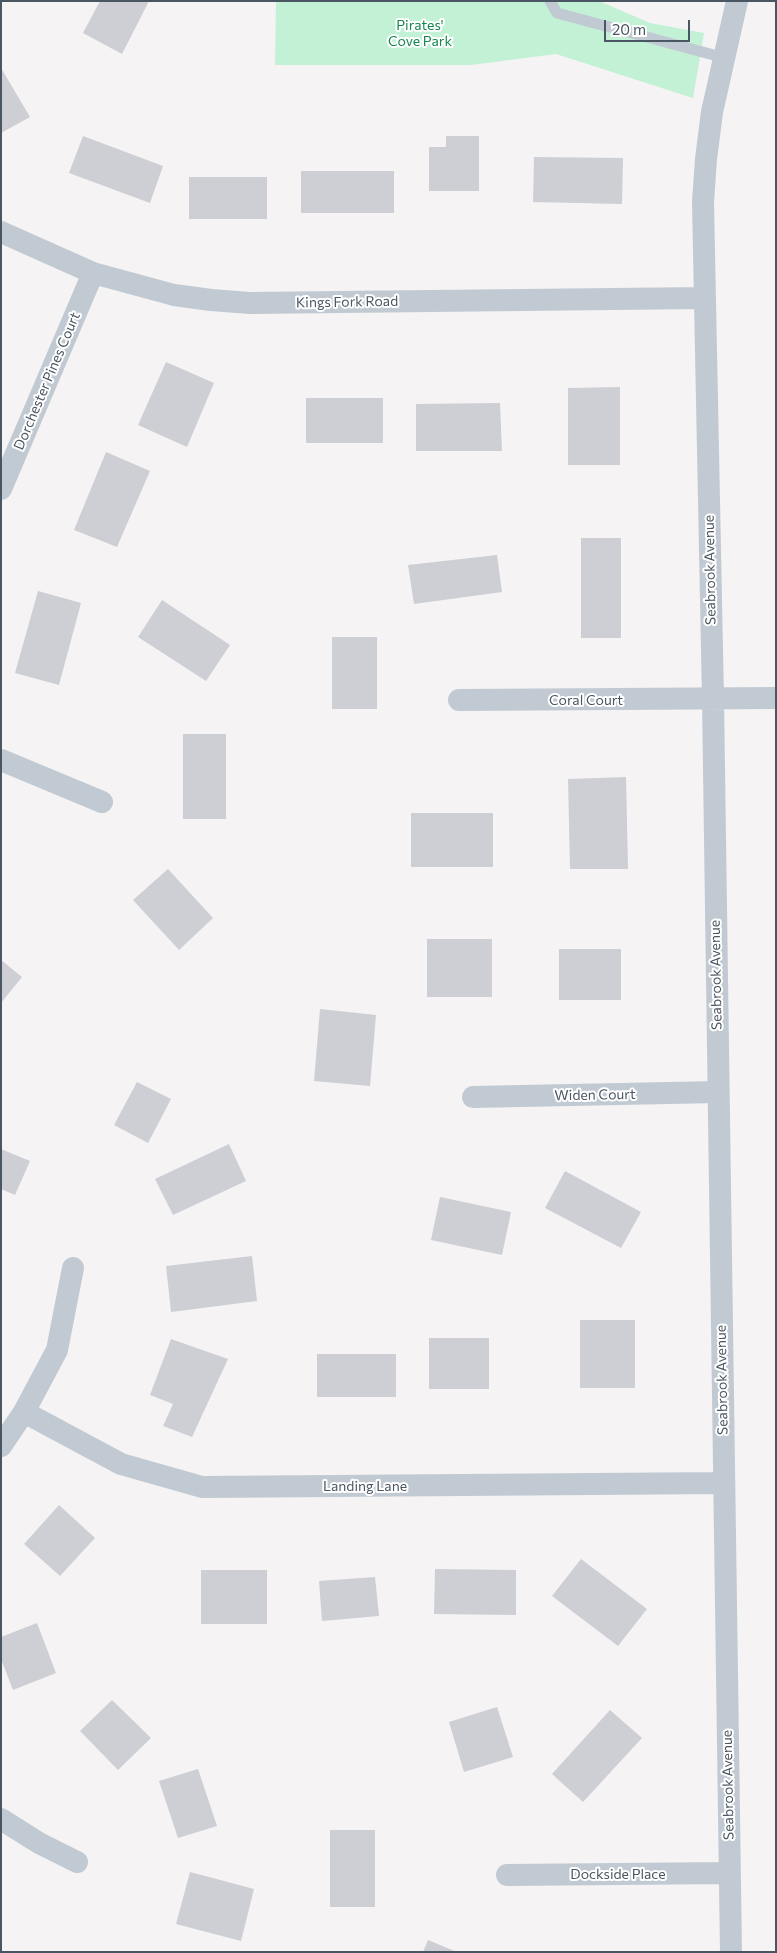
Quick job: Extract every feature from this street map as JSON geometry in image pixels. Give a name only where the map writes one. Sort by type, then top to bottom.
[{"type":"street","name":"Seabrook Avenue","points":[[731,1952],[713,699],[703,202],[712,112],[737,1]]},
{"type":"street","name":"Kings Fork Road","points":[[1,232],[93,273],[174,294],[211,300],[250,303],[704,298]]},
{"type":"street","name":"Dorchester Pines Court","points":[[1,489],[93,273]]},
{"type":"street","name":"Coral Court","points":[[459,700],[776,698]]},
{"type":"street","points":[[1,760],[102,802]]},
{"type":"street","name":"Widen Court","points":[[473,1097],[718,1092]]},
{"type":"street","points":[[1,1446],[24,1412],[57,1350],[73,1268]]},
{"type":"street","name":"Landing Lane","points":[[24,1412],[121,1464],[202,1487],[723,1483]]},
{"type":"street","points":[[1,1819],[39,1843],[77,1862]]},
{"type":"street","name":"Dockside Place","points":[[507,1875],[729,1873]]},
{"type":"lane","points":[[550,1],[557,13],[725,58]]},
{"type":"green space","name":"Pirates' Cove Park","points":[[276,1],[599,1],[650,23],[704,33],[693,98],[556,54],[471,65],[275,65]]},
{"type":"building","points":[[100,1],[149,1],[122,54],[83,33]]},
{"type":"building","points":[[1,68],[30,117],[1,133]]},
{"type":"building","points":[[83,136],[163,166],[150,203],[69,173]]},
{"type":"building","points":[[446,136],[479,136],[479,191],[429,191],[429,147],[446,147]]},
{"type":"building","points":[[534,157],[623,158],[622,204],[533,202]]},
{"type":"building","points":[[301,171],[394,171],[394,213],[301,213]]},
{"type":"building","points":[[189,177],[267,177],[267,219],[189,219]]},
{"type":"building","points":[[166,362],[214,383],[187,447],[138,425]]},
{"type":"building","points":[[620,387],[620,465],[568,465],[568,388]]},
{"type":"building","points":[[306,398],[383,398],[383,443],[306,443]]},
{"type":"building","points":[[500,403],[502,451],[416,451],[416,404]]},
{"type":"building","points":[[106,452],[150,471],[117,547],[74,530]]},
{"type":"building","points":[[581,538],[621,538],[621,638],[581,638]]},
{"type":"building","points":[[497,555],[502,592],[414,604],[408,565]]},
{"type":"building","points":[[38,591],[81,603],[59,685],[15,673]]},
{"type":"building","points":[[162,600],[230,645],[206,681],[138,637]]},
{"type":"building","points":[[332,637],[377,637],[377,709],[332,709]]},
{"type":"building","points":[[183,734],[226,734],[226,819],[183,819]]},
{"type":"building","points":[[626,777],[628,869],[570,869],[568,779]]},
{"type":"building","points":[[411,813],[493,813],[493,867],[411,867]]},
{"type":"building","points":[[168,869],[213,918],[179,950],[133,900]]},
{"type":"building","points":[[427,939],[492,939],[492,997],[427,997]]},
{"type":"building","points":[[559,949],[621,949],[621,1000],[559,1000]]},
{"type":"building","points":[[1,960],[22,977],[1,1003]]},
{"type":"building","points":[[320,1009],[376,1015],[370,1086],[314,1081]]},
{"type":"building","points":[[137,1082],[171,1099],[148,1143],[114,1125]]},
{"type":"building","points":[[229,1144],[246,1181],[173,1215],[155,1179]]},
{"type":"building","points":[[1,1149],[30,1161],[15,1195],[1,1189]]},
{"type":"building","points":[[565,1171],[641,1212],[621,1248],[545,1208]]},
{"type":"building","points":[[440,1197],[511,1212],[502,1255],[431,1240]]},
{"type":"building","points":[[252,1256],[257,1301],[171,1312],[166,1266]]},
{"type":"building","points":[[580,1320],[635,1320],[635,1388],[580,1388]]},
{"type":"building","points":[[429,1338],[489,1338],[489,1389],[429,1389]]},
{"type":"building","points":[[171,1339],[228,1359],[192,1437],[163,1426],[173,1404],[150,1395]]},
{"type":"building","points":[[317,1354],[396,1354],[396,1397],[317,1397]]},
{"type":"building","points":[[59,1505],[95,1538],[60,1576],[24,1544]]},
{"type":"building","points":[[581,1559],[647,1609],[618,1646],[552,1596]]},
{"type":"building","points":[[435,1569],[516,1570],[516,1615],[434,1614]]},
{"type":"building","points":[[201,1570],[267,1570],[267,1624],[201,1624]]},
{"type":"building","points":[[375,1577],[379,1616],[322,1621],[319,1581]]},
{"type":"building","points":[[37,1623],[56,1673],[13,1690],[1,1659],[1,1637]]},
{"type":"building","points":[[112,1700],[151,1738],[118,1770],[80,1731]]},
{"type":"building","points":[[497,1707],[513,1757],[464,1772],[449,1722]]},
{"type":"building","points":[[610,1710],[642,1738],[583,1802],[552,1774]]},
{"type":"building","points":[[198,1769],[217,1826],[178,1838],[159,1781]]},
{"type":"building","points":[[330,1830],[375,1830],[375,1907],[330,1907]]},
{"type":"building","points":[[190,1872],[254,1889],[241,1941],[176,1924]]},
{"type":"building","points":[[428,1940],[457,1952],[423,1952]]}]
